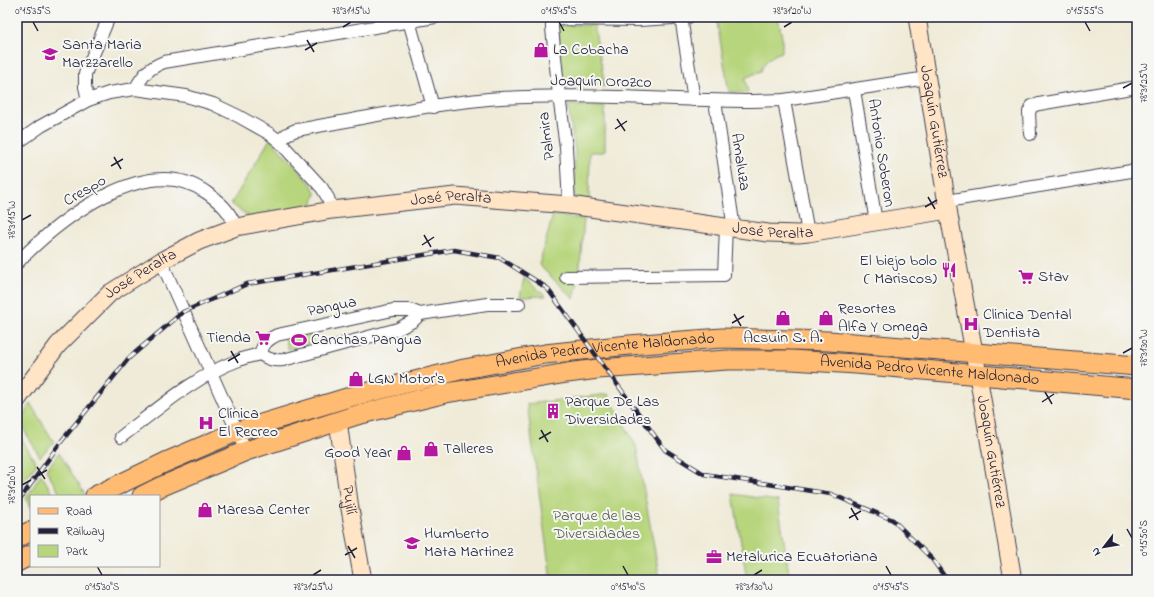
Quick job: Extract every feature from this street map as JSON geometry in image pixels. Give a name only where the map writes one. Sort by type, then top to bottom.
[{"type":"main road","name":"Joaquín Gutiérrez","points":[[917,17],[947,206],[978,374],[1012,580]]},
{"type":"main road","name":"José Peralta","points":[[17,400],[58,345],[110,293],[161,261],[199,241],[236,227],[332,210],[455,196],[569,205],[730,228],[788,234],[808,233],[876,222],[947,206]]},
{"type":"main road","name":"Avenida Pedro Vicente Maldonado","points":[[97,495],[166,462],[238,431],[353,396],[464,369],[544,354],[629,345],[722,338],[829,340],[1137,366]]},
{"type":"main road","name":"Avenida Pedro Vicente Maldonado","points":[[144,495],[246,451],[338,421],[446,393],[598,369],[727,360],[791,360],[978,374],[1137,389]]},
{"type":"main road","name":"Pujilí","points":[[338,421],[350,509],[363,580]]},
{"type":"main road","points":[[17,538],[30,532]]},
{"type":"main road","points":[[17,562],[30,556]]},
{"type":"street","points":[[88,100],[85,87],[85,74],[109,17]]},
{"type":"street","points":[[135,89],[144,74],[154,66],[164,62],[408,19],[434,17]]},
{"type":"street","points":[[553,19],[639,20],[683,17],[694,100]]},
{"type":"street","points":[[408,19],[433,107]]},
{"type":"street","name":"Palmira","points":[[553,19],[552,28],[566,147],[569,205]]},
{"type":"street","name":"Joaquín Orozco","points":[[279,141],[287,134],[296,130],[433,107],[488,100],[559,96],[752,102],[784,100],[927,78]]},
{"type":"street","points":[[17,143],[41,126],[88,100],[109,93],[135,89],[186,96],[213,104],[251,123],[279,141],[322,188],[328,198],[332,210]]},
{"type":"street","points":[[1030,134],[1029,112],[1032,106],[1136,89]]},
{"type":"street","name":"Antonio Soberon","points":[[854,90],[876,222]]},
{"type":"street","points":[[784,100],[808,233]]},
{"type":"street","name":"Amaluza","points":[[566,277],[724,275],[730,228],[715,101]]},
{"type":"street","name":"José Peralta","points":[[947,206],[1137,170]]},
{"type":"street","name":"Crespo","points":[[17,263],[49,233],[88,206],[119,189],[131,184],[145,181],[173,180],[188,183],[201,189],[222,204],[231,215],[236,227]]},
{"type":"street","points":[[161,261],[246,451]]},
{"type":"street","name":"Pangua","points":[[420,314],[413,321],[398,329],[283,360],[269,360],[260,354],[262,346],[268,340],[277,335],[393,310],[410,310],[420,314],[487,304],[519,304]]},
{"type":"street","points":[[121,437],[181,391],[211,373],[239,360],[260,354]]},
{"type":"green space","points":[[716,17],[778,17],[782,37],[782,52],[769,59],[764,64],[761,71],[745,78],[748,93],[729,92]]},
{"type":"green space","points":[[558,25],[594,25],[605,86],[564,87]]},
{"type":"green space","points":[[568,105],[605,107],[605,152],[590,152],[589,200],[574,198],[575,152]]},
{"type":"green space","points":[[270,139],[311,184],[316,194],[312,205],[253,219],[231,204]]},
{"type":"green space","points":[[553,215],[584,219],[579,276],[574,299],[539,265]]},
{"type":"green space","points":[[524,278],[546,296],[520,297]]},
{"type":"green space","name":"Canchas Pangua","points":[[309,332],[313,343],[288,349],[285,338]]},
{"type":"green space","name":"Parque de las Diversidades","points":[[608,394],[636,446],[660,580],[551,580],[527,404]]},
{"type":"green space","points":[[30,403],[54,442],[40,457],[20,423]]},
{"type":"green space","points":[[17,432],[37,464],[20,486],[17,479]]},
{"type":"green space","points":[[59,453],[85,495],[60,495],[46,470]]},
{"type":"green space","points":[[41,474],[53,495],[30,495],[30,507],[26,499]]},
{"type":"green space","points":[[733,494],[778,501],[790,580],[747,580]]},
{"type":"railway","points":[[17,501],[23,495],[60,443],[129,358],[183,312],[247,284],[454,250],[500,258],[547,288],[665,450],[704,474],[831,494],[893,520],[932,559],[947,580]]},
{"type":"place","name":"La Cobacha","points":[[541,50]]},
{"type":"place","name":"Santa Maria Marzzarello","points":[[50,54]]},
{"type":"place","name":"El biejo bolo ( Mariscos)","points":[[949,270]]},
{"type":"place","name":"Stav","points":[[1026,277]]},
{"type":"place","name":"Acsuin S. A.","points":[[783,318]]},
{"type":"place","name":"Resortes Alfa Y Omega","points":[[826,318]]},
{"type":"place","name":"Clinica Dental Dentista","points":[[971,324]]},
{"type":"place","name":"Tienda","points":[[263,338]]},
{"type":"place","name":"Canchas Pangua","points":[[299,340]]},
{"type":"place","name":"LGN Motor's","points":[[356,379]]},
{"type":"place","name":"Parque De Las Diversidades","points":[[553,411]]},
{"type":"place","name":"Clínica El Recreo","points":[[206,423]]},
{"type":"place","name":"Talleres","points":[[431,449]]},
{"type":"place","name":"Good Year","points":[[404,453]]},
{"type":"place","name":"Maresa Center","points":[[205,510]]},
{"type":"place","name":"Humberto Mata Martinez","points":[[412,543]]},
{"type":"place","name":"Metalurica Ecuatoriana","points":[[714,557]]}]
